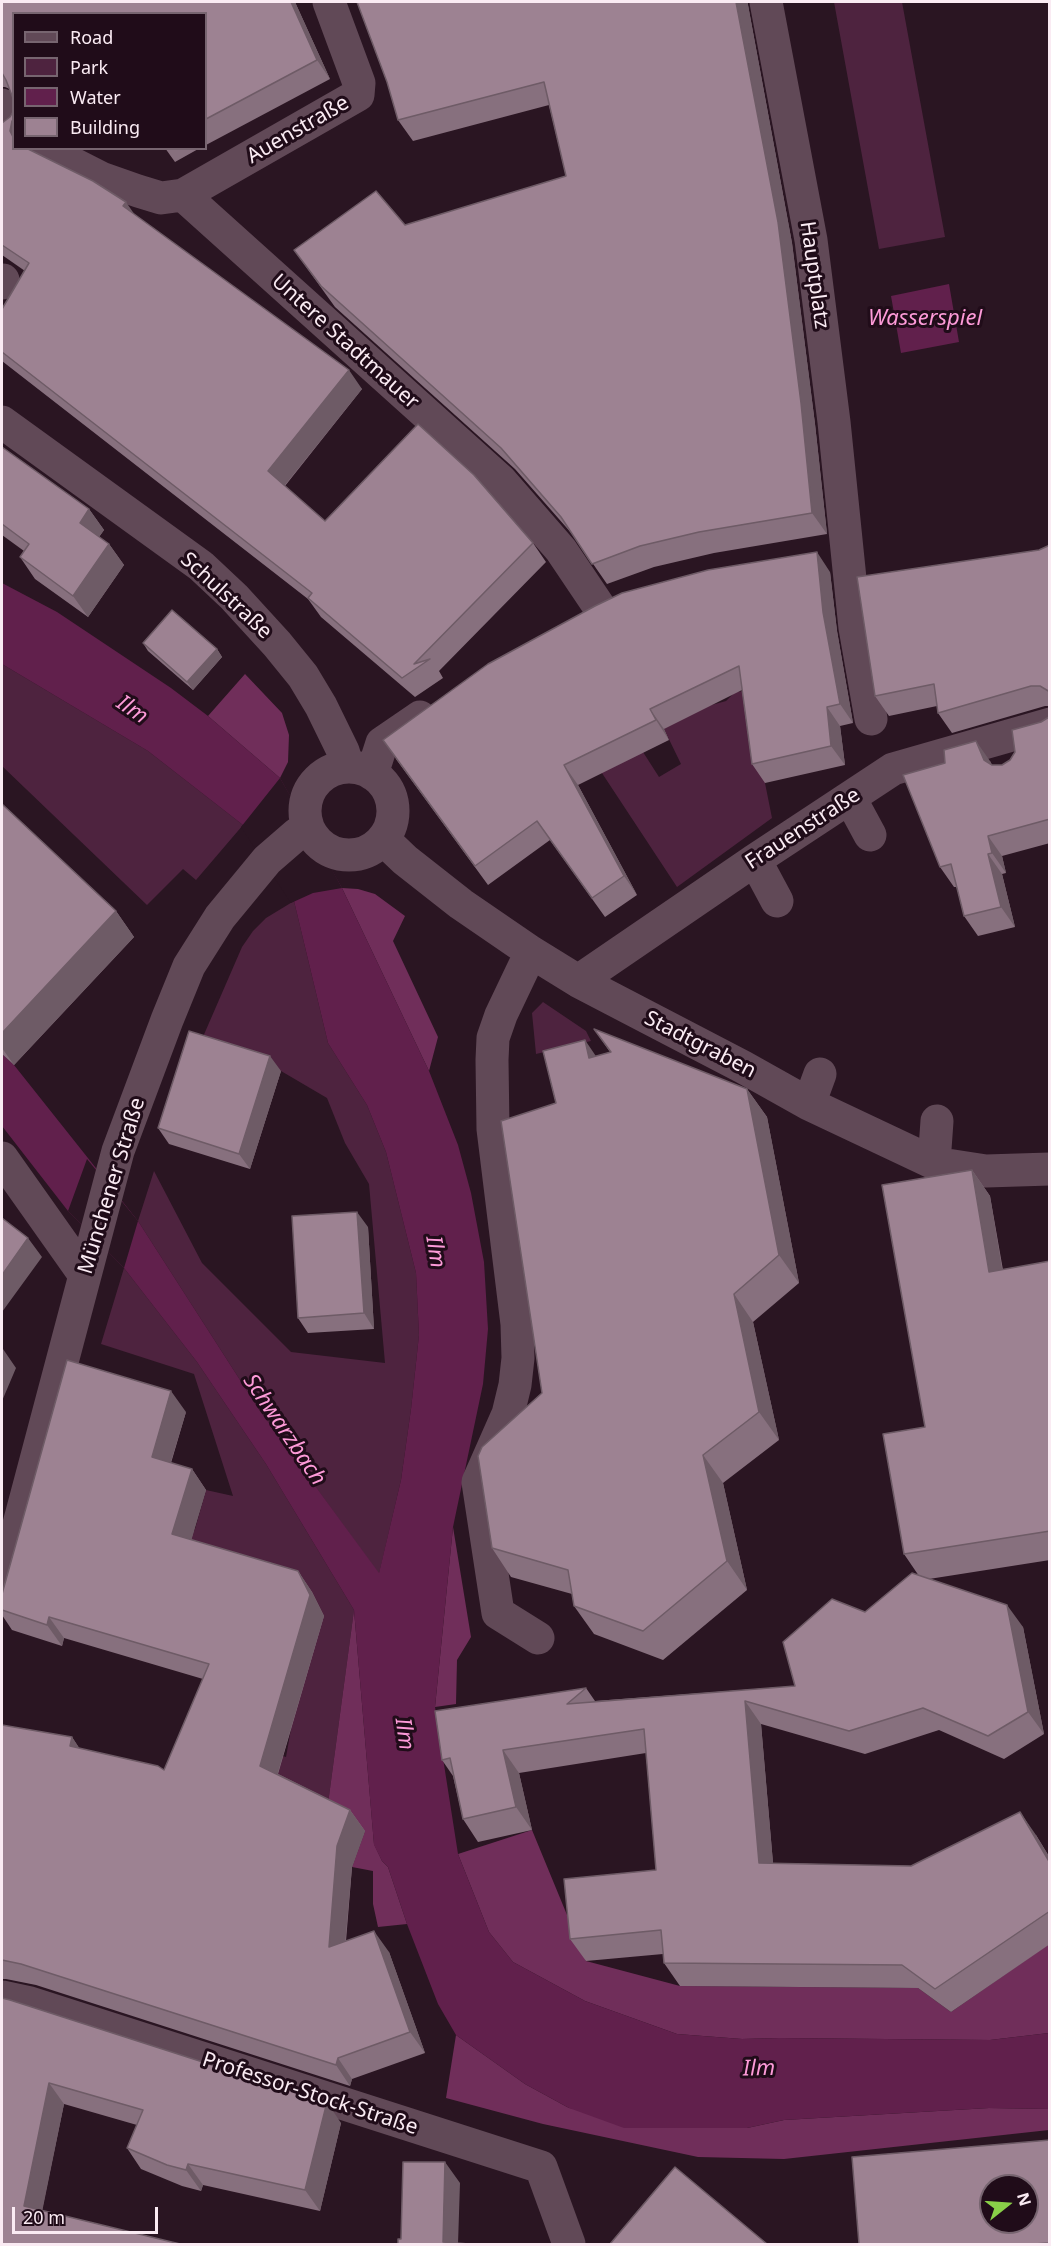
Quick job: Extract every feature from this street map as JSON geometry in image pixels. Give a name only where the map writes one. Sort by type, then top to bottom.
[{"type":"street","name":"Auenstraße","points":[[183,195],[358,95],[359,83],[329,2]]},
{"type":"street","name":"Hauptplatz","points":[[766,2],[811,240],[834,422],[837,561],[855,628],[871,719]]},
{"type":"street","points":[[46,150],[101,178],[138,191],[161,198],[183,195]]},
{"type":"street","name":"Untere Stadtmauer","points":[[183,195],[501,481],[561,550],[600,608]]},
{"type":"street","name":"Schulstraße","points":[[2,422],[201,566],[234,597],[277,644],[303,676],[343,751],[360,771],[383,784],[391,797],[393,811],[390,826],[383,839]]},
{"type":"street","points":[[837,561],[884,575]]},
{"type":"street","points":[[572,623],[630,595]]},
{"type":"street","points":[[383,839],[366,851],[345,856],[325,848],[312,836],[308,828],[305,804],[310,790],[319,779],[332,771],[360,771],[382,742],[446,699]]},
{"type":"street","name":"Frauenstraße","points":[[578,981],[893,769],[1008,751],[1050,724]]},
{"type":"street","points":[[850,798],[870,835]]},
{"type":"street","name":"Münchener Straße","points":[[2,1588],[118,1151],[189,966],[220,917],[267,860],[297,834],[308,828]]},
{"type":"street","name":"Stadtgraben","points":[[383,839],[405,860],[461,904],[531,952],[578,981],[809,1104],[934,1163],[986,1171],[1050,1169]]},
{"type":"street","points":[[755,860],[777,901]]},
{"type":"street","points":[[531,952],[501,1015],[493,1038],[493,1129],[517,1324],[518,1358],[508,1414],[497,1444],[478,1482],[498,1613],[538,1638]]},
{"type":"street","points":[[809,1104],[820,1074]]},
{"type":"street","points":[[934,1163],[937,1121]]},
{"type":"street","points":[[2,1158],[84,1274]]},
{"type":"street","name":"Professor-Stock-Straße","points":[[2,1997],[30,2003],[541,2168],[569,2244]]},
{"type":"green space","points":[[834,2],[902,2],[945,237],[879,249]]},
{"type":"green space","points":[[2,664],[148,751],[243,825],[196,880],[183,869],[147,905],[2,766]]},
{"type":"green space","points":[[770,688],[765,783],[772,818],[677,887],[569,723],[613,767],[643,752],[659,777],[681,764],[664,729],[679,714],[726,701],[735,692]]},
{"type":"green space","points":[[294,901],[328,1043],[367,1105],[386,1152],[416,1273],[419,1335],[411,1409],[401,1480],[379,1574],[258,1408],[138,1221],[154,1171],[202,1263],[291,1352],[385,1363],[369,1184],[345,1143],[327,1098],[281,1071],[199,1046],[242,947],[266,918]]},
{"type":"green space","points":[[543,1002],[586,1031],[591,1041],[536,1054],[532,1013]]},
{"type":"green space","points":[[124,1268],[197,1362],[266,1464],[354,1610],[327,1811],[299,1798],[246,1744],[286,1757],[291,1729],[182,1554],[195,1529],[206,1490],[233,1496],[194,1374],[101,1344]]},
{"type":"shaded area","points":[[245,674],[282,713],[289,735],[288,762],[280,778],[208,716]]},
{"type":"shaded area","points":[[342,888],[358,889],[375,894],[405,916],[393,941],[438,1037],[429,1071]]},
{"type":"shaded area","points":[[453,1527],[471,1637],[457,1660],[456,1704],[435,1707]]},
{"type":"shaded area","points":[[354,1610],[374,1844],[382,1861],[388,1867],[407,1924],[378,1927],[373,1904],[373,1871],[352,1867],[365,1831],[327,1811]]},
{"type":"shaded area","points":[[532,1830],[586,1961],[680,1986],[918,1988],[951,2012],[1049,1944],[1049,2033],[990,2040],[742,2039],[677,2034],[585,2001],[513,1962],[489,1932],[458,1854]]},
{"type":"shaded area","points":[[456,2035],[525,2084],[569,2108],[747,2128],[784,2120],[989,2108],[1049,2109],[1049,2130],[784,2159],[698,2157],[543,2124],[446,2098]]},
{"type":"water","name":"Wasserspiel","points":[[949,284],[959,342],[901,353],[891,296]]},
{"type":"water","name":"Ilm","points":[[2,583],[57,612],[171,688],[208,716],[280,778],[342,888],[429,1071],[458,1145],[471,1193],[484,1262],[488,1329],[483,1384],[453,1527],[435,1707],[458,1854],[489,1932],[513,1962],[585,2001],[677,2034],[742,2039],[990,2040],[1049,2033],[1049,2109],[989,2108],[784,2120],[747,2128],[624,2128],[569,2108],[525,2084],[456,2035],[438,2004],[388,1867],[382,1861],[374,1845],[354,1610],[266,1464],[197,1362],[124,1268],[68,1211],[2,1126],[2,1054],[14,1065],[138,1221],[258,1408],[379,1573],[401,1480],[419,1335],[416,1273],[386,1152],[367,1105],[328,1043],[294,901],[243,825],[148,751],[2,664]]},
{"type":"pier","points":[[280,778],[342,888],[313,893],[291,903],[241,827]]},
{"type":"pier","points":[[87,1159],[138,1221],[124,1268],[68,1211]]},
{"type":"building","points":[[2,2],[291,2],[317,60],[207,118],[207,12],[12,12],[12,96],[2,73]]},
{"type":"building","points":[[357,2],[736,2],[778,222],[801,403],[812,513],[699,532],[640,546],[592,564],[561,517],[501,448],[321,286],[294,250],[376,191],[405,225],[566,176],[544,82],[398,120],[387,82]]},
{"type":"building","points":[[12,114],[10,131],[12,150],[30,150],[93,181],[126,202],[123,206],[349,370],[268,471],[325,521],[418,424],[474,475],[533,543],[414,664],[430,659],[402,678],[308,598],[312,593],[2,352],[2,309],[29,263],[2,245],[2,123]]},
{"type":"building","points":[[2,447],[89,509],[80,523],[109,544],[73,596],[20,557],[29,544],[2,524]]},
{"type":"building","points":[[1050,545],[1050,692],[1040,686],[1031,686],[938,713],[934,684],[875,696],[857,577],[1039,550]]},
{"type":"building","points":[[817,552],[823,612],[840,704],[827,707],[831,746],[752,764],[739,666],[650,709],[656,720],[564,765],[624,876],[592,898],[537,821],[475,866],[383,740],[488,664],[622,593],[708,570]]},
{"type":"building","points":[[172,610],[217,649],[187,682],[143,643]]},
{"type":"building","points":[[1049,717],[1050,819],[988,836],[992,853],[988,854],[1001,907],[964,916],[951,864],[940,867],[903,775],[945,763],[944,750],[976,741],[984,760],[992,765],[1002,765],[1010,760],[1015,752],[1012,730],[1041,722]]},
{"type":"building","points":[[2,804],[116,911],[2,1033]]},
{"type":"building","points":[[594,1029],[747,1089],[779,1255],[734,1294],[759,1412],[703,1455],[727,1561],[643,1631],[574,1606],[568,1570],[492,1548],[478,1456],[482,1447],[542,1393],[501,1121],[556,1103],[543,1051],[585,1040],[589,1058],[611,1052]]},
{"type":"building","points":[[189,1031],[270,1056],[239,1154],[158,1128]]},
{"type":"building","points":[[972,1170],[989,1272],[1050,1261],[1050,1531],[904,1554],[883,1434],[925,1427],[882,1185]]},
{"type":"building","points":[[357,1212],[364,1313],[298,1318],[292,1216]]},
{"type":"building","points":[[2,1218],[28,1238],[2,1275]]},
{"type":"building","points":[[67,1360],[171,1391],[152,1457],[192,1469],[172,1534],[298,1571],[310,1595],[260,1766],[350,1810],[337,1846],[329,1947],[374,1931],[410,2032],[338,2058],[336,2065],[21,1964],[2,1960],[2,1725],[72,1737],[70,1746],[158,1766],[164,1770],[209,1664],[49,1617],[47,1625],[2,1610],[2,1594]]},
{"type":"building","points":[[912,1573],[1007,1605],[1028,1712],[988,1736],[923,1708],[849,1731],[745,1701],[759,1863],[911,1866],[1020,1812],[1050,1863],[1050,1911],[935,1989],[902,1965],[664,1963],[661,1930],[570,1939],[564,1879],[656,1870],[644,1729],[503,1750],[516,1807],[463,1819],[450,1758],[442,1760],[435,1711],[586,1688],[567,1704],[795,1686],[783,1642],[832,1599],[865,1612]]},
{"type":"building","points":[[2,1998],[327,2102],[305,2190],[188,2164],[186,2170],[167,2165],[127,2148],[143,2110],[49,2083],[24,2206],[180,2244],[2,2244]]},
{"type":"building","points":[[1050,2140],[1050,2243],[859,2244],[852,2157]]},
{"type":"building","points":[[403,2162],[445,2162],[443,2242],[469,2244],[398,2244],[398,2239],[401,2239]]},
{"type":"building","points":[[675,2167],[767,2244],[610,2244]]},
{"type":"water label","name":"Schwarzbach","points":[[284,1430]]}]
